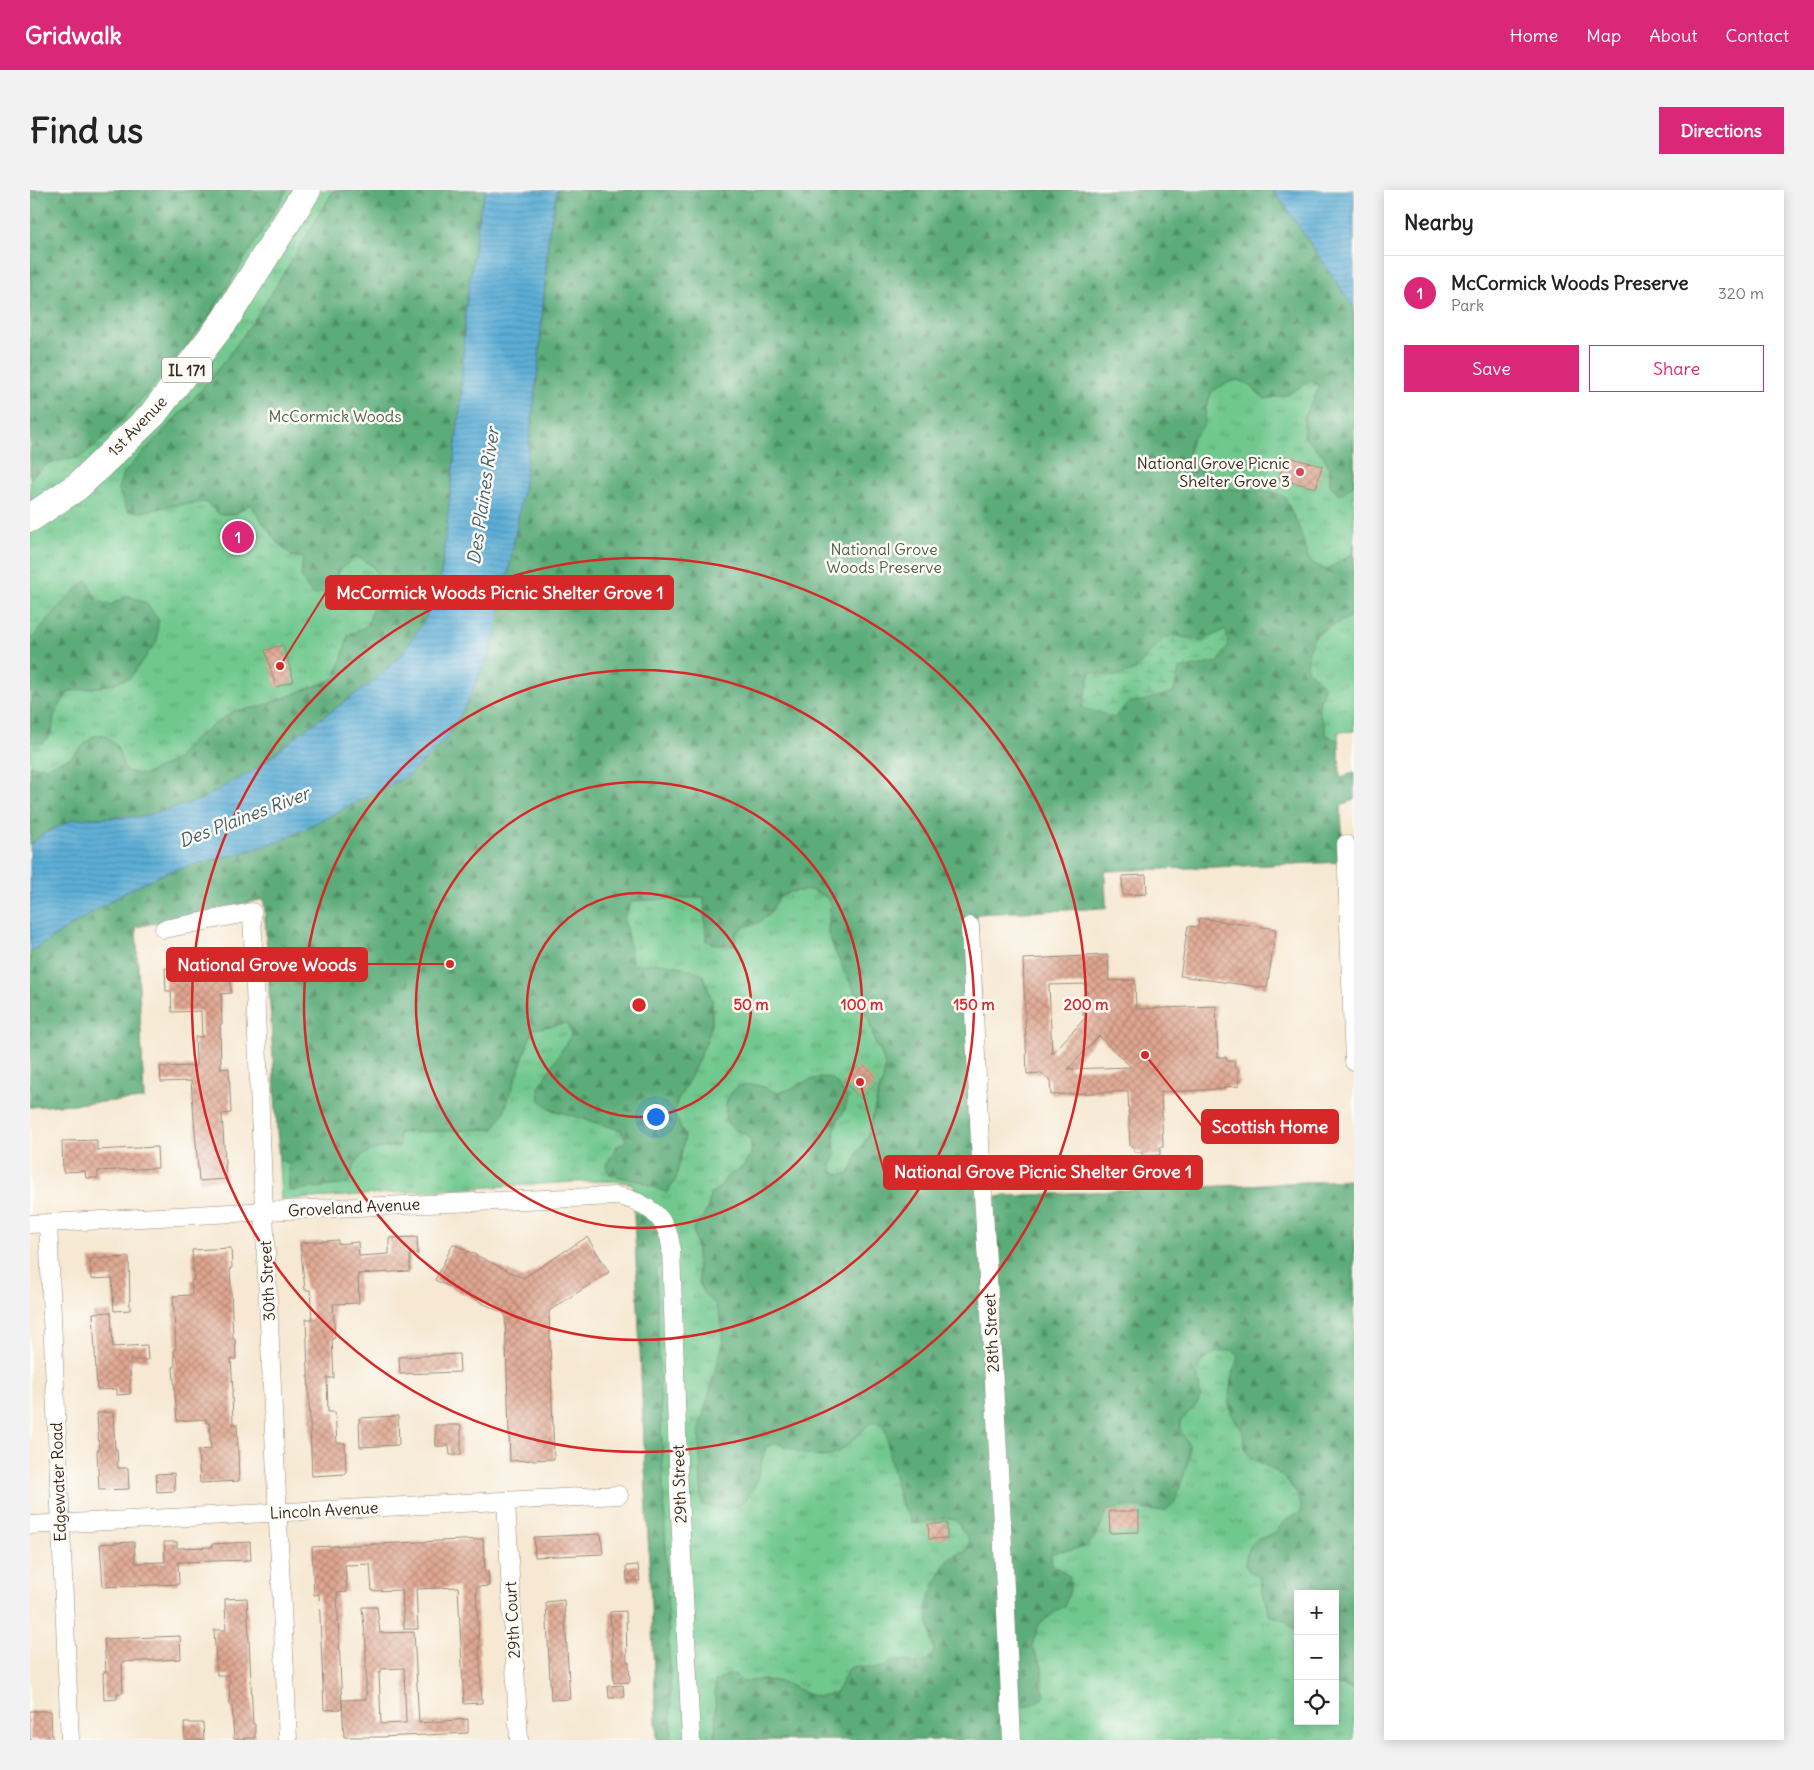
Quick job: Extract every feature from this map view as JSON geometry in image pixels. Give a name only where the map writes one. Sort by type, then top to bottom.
[{"type":"main road","name":"1st Avenue","points":[[30,518],[78,486],[153,414],[225,320],[307,190]]},
{"type":"street","points":[[1346,844],[1354,1062]]},
{"type":"street","name":"30th Street","points":[[164,929],[252,912],[288,1740]]},
{"type":"street","name":"28th Street","points":[[970,926],[1012,1740]]},
{"type":"street","name":"Groveland Avenue","points":[[30,1224],[264,1211],[617,1196],[628,1198],[647,1207],[658,1216],[667,1228]]},
{"type":"street","name":"Edgewater Road","points":[[48,1224],[70,1740]]},
{"type":"street","name":"29th Street","points":[[667,1228],[670,1237],[672,1264],[679,1492],[690,1740]]},
{"type":"street","name":"Lincoln Avenue","points":[[30,1525],[619,1495]]},
{"type":"street","name":"29th Court","points":[[506,1501],[519,1740]]},
{"type":"green space","points":[[30,190],[486,190],[480,210],[441,576],[402,654],[43,834],[30,845]]},
{"type":"green space","points":[[30,190],[287,190],[207,320],[142,399],[110,432],[81,457],[49,463],[30,478]]},
{"type":"green space","name":"McCormick Woods","points":[[334,190],[486,190],[480,210],[465,313],[461,398],[441,576],[424,621],[402,654],[375,680],[299,734],[256,769],[198,801],[144,816],[74,819],[43,834],[30,845],[30,766],[47,767],[71,757],[92,737],[103,734],[117,746],[125,771],[144,775],[176,760],[194,739],[234,711],[259,707],[334,679],[348,636],[368,625],[380,582],[373,566],[356,556],[341,569],[327,592],[312,595],[301,576],[303,558],[292,556],[276,541],[250,504],[236,514],[219,514],[205,502],[170,506],[142,512],[128,511],[119,491],[120,482],[126,471],[201,390],[245,333]]},
{"type":"green space","name":"National Grove Woods Preserve","points":[[557,190],[1274,190],[1354,307],[1354,731],[1338,732],[1343,862],[1105,871],[1106,908],[976,914],[988,1197],[1352,1180],[1354,1225],[1354,1740],[657,1740],[633,1184],[615,1181],[574,1182],[281,1200],[264,899],[136,927],[144,1099],[30,1107],[30,952],[125,892],[506,588],[524,484]]},
{"type":"green space","name":"National Grove Woods Preserve","points":[[557,190],[1274,190],[1354,307],[1354,484],[1340,495],[1330,485],[1330,468],[1323,455],[1304,437],[1304,417],[1320,386],[1310,381],[1287,395],[1265,399],[1251,386],[1240,381],[1229,382],[1212,391],[1206,408],[1204,425],[1191,440],[1188,458],[1199,469],[1215,477],[1231,489],[1268,491],[1285,497],[1301,533],[1309,561],[1326,570],[1353,554],[1354,544],[1354,610],[1352,616],[1318,633],[1310,646],[1307,669],[1324,686],[1319,710],[1326,735],[1339,741],[1340,777],[1354,773],[1354,800],[1341,805],[1343,862],[1105,871],[1106,908],[976,914],[988,1197],[1352,1180],[1354,1225],[1354,1690],[1339,1685],[1339,1590],[1294,1590],[1294,1631],[1287,1621],[1269,1615],[1261,1590],[1259,1576],[1250,1572],[1245,1565],[1248,1549],[1251,1545],[1275,1532],[1286,1520],[1301,1512],[1301,1505],[1296,1492],[1281,1475],[1253,1459],[1246,1450],[1243,1433],[1231,1412],[1229,1403],[1238,1356],[1233,1350],[1228,1350],[1207,1358],[1198,1370],[1199,1401],[1180,1422],[1180,1429],[1189,1445],[1189,1458],[1175,1502],[1166,1510],[1154,1511],[1129,1506],[1107,1511],[1096,1535],[1088,1544],[1051,1554],[1052,1564],[1070,1577],[1070,1589],[1065,1605],[1039,1624],[1032,1646],[1042,1667],[1042,1685],[1045,1696],[1032,1704],[1017,1706],[1005,1740],[716,1740],[715,1682],[727,1675],[736,1676],[743,1682],[778,1681],[808,1694],[820,1696],[836,1692],[849,1668],[857,1666],[875,1669],[885,1666],[891,1661],[905,1661],[916,1664],[928,1661],[934,1651],[926,1606],[943,1567],[955,1554],[967,1550],[969,1543],[968,1537],[959,1524],[950,1518],[913,1523],[900,1502],[886,1432],[881,1424],[871,1423],[846,1446],[830,1456],[810,1455],[776,1443],[766,1447],[755,1486],[744,1501],[726,1509],[702,1505],[699,1430],[723,1343],[721,1320],[715,1304],[703,1293],[699,1282],[693,1228],[705,1213],[710,1194],[720,1187],[726,1177],[743,1167],[751,1154],[751,1141],[746,1134],[735,1130],[725,1121],[726,1105],[729,1096],[739,1086],[762,1086],[777,1093],[814,1079],[830,1077],[847,1097],[845,1110],[838,1120],[834,1132],[835,1157],[831,1165],[833,1173],[841,1175],[850,1174],[858,1152],[868,1137],[883,1080],[885,1065],[881,1052],[874,1041],[869,1020],[835,952],[828,932],[830,910],[829,902],[825,896],[811,890],[789,892],[780,897],[767,916],[758,923],[744,927],[736,933],[735,945],[717,945],[706,941],[704,897],[632,901],[624,918],[633,965],[660,963],[682,967],[703,975],[712,1000],[712,1022],[707,1040],[677,1102],[674,1113],[685,1136],[676,1179],[667,1193],[643,1182],[610,1175],[606,1165],[617,1146],[626,1141],[621,1130],[549,1109],[540,1100],[539,1087],[571,1035],[568,1023],[533,1029],[504,1112],[494,1129],[399,1133],[399,1146],[371,1151],[360,1158],[351,1173],[348,1184],[289,1191],[289,1163],[279,1160],[264,899],[136,927],[144,1099],[30,1107],[30,952],[125,892],[167,872],[241,853],[506,588],[524,484],[538,370],[549,231]]},
{"type":"green space","points":[[87,580],[97,601],[110,605],[129,596],[146,603],[158,619],[157,641],[130,678],[100,687],[69,691],[54,715],[52,733],[43,743],[30,742],[30,705],[33,698],[30,698],[30,640],[65,600]]},
{"type":"green space","points":[[1226,629],[1228,645],[1219,662],[1179,669],[1174,692],[1142,701],[1129,702],[1114,718],[1082,707],[1091,672],[1112,677],[1134,671],[1163,639],[1173,635],[1203,641]]},
{"type":"green space","points":[[634,1214],[651,1222],[659,1232],[664,1264],[656,1270],[672,1740],[657,1740]]},
{"type":"water","name":"Des Plaines River","points":[[486,190],[557,190],[549,231],[538,370],[524,484],[506,588],[491,649],[468,701],[447,738],[409,775],[283,840],[167,872],[125,892],[30,952],[30,845],[43,834],[74,819],[144,816],[198,801],[256,769],[299,734],[375,680],[402,654],[424,621],[441,576],[461,398],[465,313],[480,210]]},
{"type":"water","points":[[1274,190],[1354,190],[1354,307],[1348,299]]},
{"type":"building","name":"National Grove Picnic Shelter Grove 3","points":[[1285,456],[1322,466],[1316,488],[1279,479]]},
{"type":"building","points":[[283,645],[294,681],[276,687],[265,650]]},
{"type":"building","points":[[1146,875],[1147,894],[1123,895],[1122,876]]},
{"type":"building","points":[[1199,918],[1276,929],[1267,988],[1180,976],[1188,926],[1198,927]]},
{"type":"building","points":[[1108,955],[1109,981],[1135,980],[1136,1009],[1216,1006],[1218,1057],[1226,1057],[1227,1061],[1234,1061],[1235,1068],[1238,1068],[1239,1086],[1224,1087],[1224,1089],[1161,1092],[1163,1147],[1160,1147],[1160,1155],[1142,1156],[1142,1152],[1134,1152],[1134,1146],[1130,1146],[1128,1091],[1051,1095],[1050,1080],[1041,1073],[1027,1074],[1023,959]],"holes":[[[1086,984],[1088,1008],[1082,1014],[1086,1017],[1052,1054],[1049,985]],[[1099,1036],[1131,1067],[1068,1069]]]},
{"type":"building","points":[[230,958],[231,993],[221,994],[222,1024],[220,1024],[221,1069],[229,1068],[231,1113],[222,1114],[226,1179],[199,1181],[191,1081],[161,1082],[160,1067],[196,1066],[195,1037],[202,1037],[201,1011],[172,1012],[171,991],[166,991],[165,968],[204,966],[204,959]]},
{"type":"building","points":[[858,1066],[876,1083],[861,1099],[843,1081]]},
{"type":"building","points":[[97,1140],[97,1150],[157,1147],[158,1168],[98,1171],[98,1178],[86,1178],[85,1171],[63,1172],[62,1141]]},
{"type":"building","points":[[417,1237],[418,1254],[410,1254],[410,1271],[358,1274],[359,1303],[333,1304],[335,1338],[332,1339],[334,1378],[327,1378],[328,1412],[335,1412],[337,1443],[345,1443],[346,1474],[312,1476],[306,1319],[312,1319],[310,1290],[305,1290],[300,1243],[338,1240],[338,1244],[358,1242],[359,1256],[389,1254],[389,1238]]},
{"type":"building","points":[[587,1237],[609,1272],[549,1311],[554,1459],[510,1461],[505,1314],[435,1280],[453,1244],[523,1278]]},
{"type":"building","points":[[231,1248],[233,1339],[235,1339],[236,1359],[231,1359],[233,1424],[237,1424],[239,1481],[200,1483],[198,1450],[211,1449],[209,1423],[206,1423],[206,1419],[177,1421],[173,1367],[175,1367],[174,1349],[176,1349],[173,1296],[192,1295],[191,1280],[194,1280],[192,1250]]},
{"type":"building","points":[[129,1257],[130,1310],[114,1311],[112,1278],[91,1279],[90,1259]]},
{"type":"building","points":[[111,1312],[113,1347],[147,1345],[148,1360],[130,1360],[130,1394],[117,1395],[117,1389],[97,1390],[93,1313]]},
{"type":"building","points":[[459,1354],[460,1372],[400,1374],[399,1357]]},
{"type":"building","points":[[113,1412],[118,1468],[128,1468],[129,1489],[99,1490],[97,1413]]},
{"type":"building","points":[[398,1416],[399,1445],[360,1447],[359,1418]]},
{"type":"building","points":[[435,1425],[461,1425],[461,1455],[450,1455],[449,1446],[436,1446]]},
{"type":"building","points":[[174,1473],[175,1491],[157,1492],[156,1474]]},
{"type":"building","points":[[1109,1511],[1139,1511],[1139,1532],[1110,1533]]},
{"type":"building","points":[[947,1523],[947,1538],[929,1539],[928,1524]]},
{"type":"building","points":[[601,1534],[603,1554],[535,1557],[534,1537]]},
{"type":"building","points":[[483,1539],[485,1571],[488,1571],[489,1586],[476,1587],[482,1703],[464,1704],[458,1587],[416,1589],[418,1629],[404,1629],[402,1590],[372,1591],[370,1564],[345,1565],[347,1592],[337,1593],[342,1709],[324,1710],[319,1594],[314,1595],[312,1547]]},
{"type":"building","points":[[134,1542],[135,1563],[165,1562],[164,1542],[177,1542],[177,1548],[212,1547],[212,1544],[250,1542],[251,1560],[178,1562],[179,1584],[103,1587],[100,1544]]},
{"type":"building","points":[[638,1565],[640,1581],[627,1581],[626,1566]]},
{"type":"building","points":[[247,1598],[255,1738],[234,1739],[229,1675],[217,1675],[214,1630],[226,1630],[225,1599]]},
{"type":"building","points":[[564,1600],[570,1699],[551,1700],[546,1602]]},
{"type":"building","points":[[362,1607],[377,1607],[380,1633],[414,1632],[419,1723],[468,1719],[468,1733],[344,1737],[342,1700],[366,1699],[366,1645]],"holes":[[[404,1668],[406,1723],[381,1724],[379,1672],[381,1672],[381,1669]]]},
{"type":"building","points":[[626,1611],[627,1662],[629,1662],[630,1682],[614,1683],[610,1612]]},
{"type":"building","points":[[180,1636],[181,1659],[122,1662],[123,1693],[117,1693],[117,1699],[104,1700],[103,1672],[106,1672],[104,1639]]},
{"type":"building","points":[[623,1685],[624,1697],[609,1698],[608,1686]]},
{"type":"building","points":[[30,1711],[51,1711],[52,1740],[30,1740]]},
{"type":"building","points":[[184,1723],[203,1723],[204,1740],[185,1740]]},
{"type":"place","name":"National Grove Picnic Shelter Grove 3","points":[[1300,472]]},
{"type":"place","name":"McCormick Woods Preserve","points":[[238,537]]},
{"type":"place","name":"McCormick Woods Picnic Shelter Grove 1","points":[[280,666]]},
{"type":"place","name":"National Grove Woods","points":[[450,964]]},
{"type":"place","name":"Scottish Home","points":[[1145,1055]]},
{"type":"place","name":"National Grove Picnic Shelter Grove 1","points":[[860,1082]]}]
